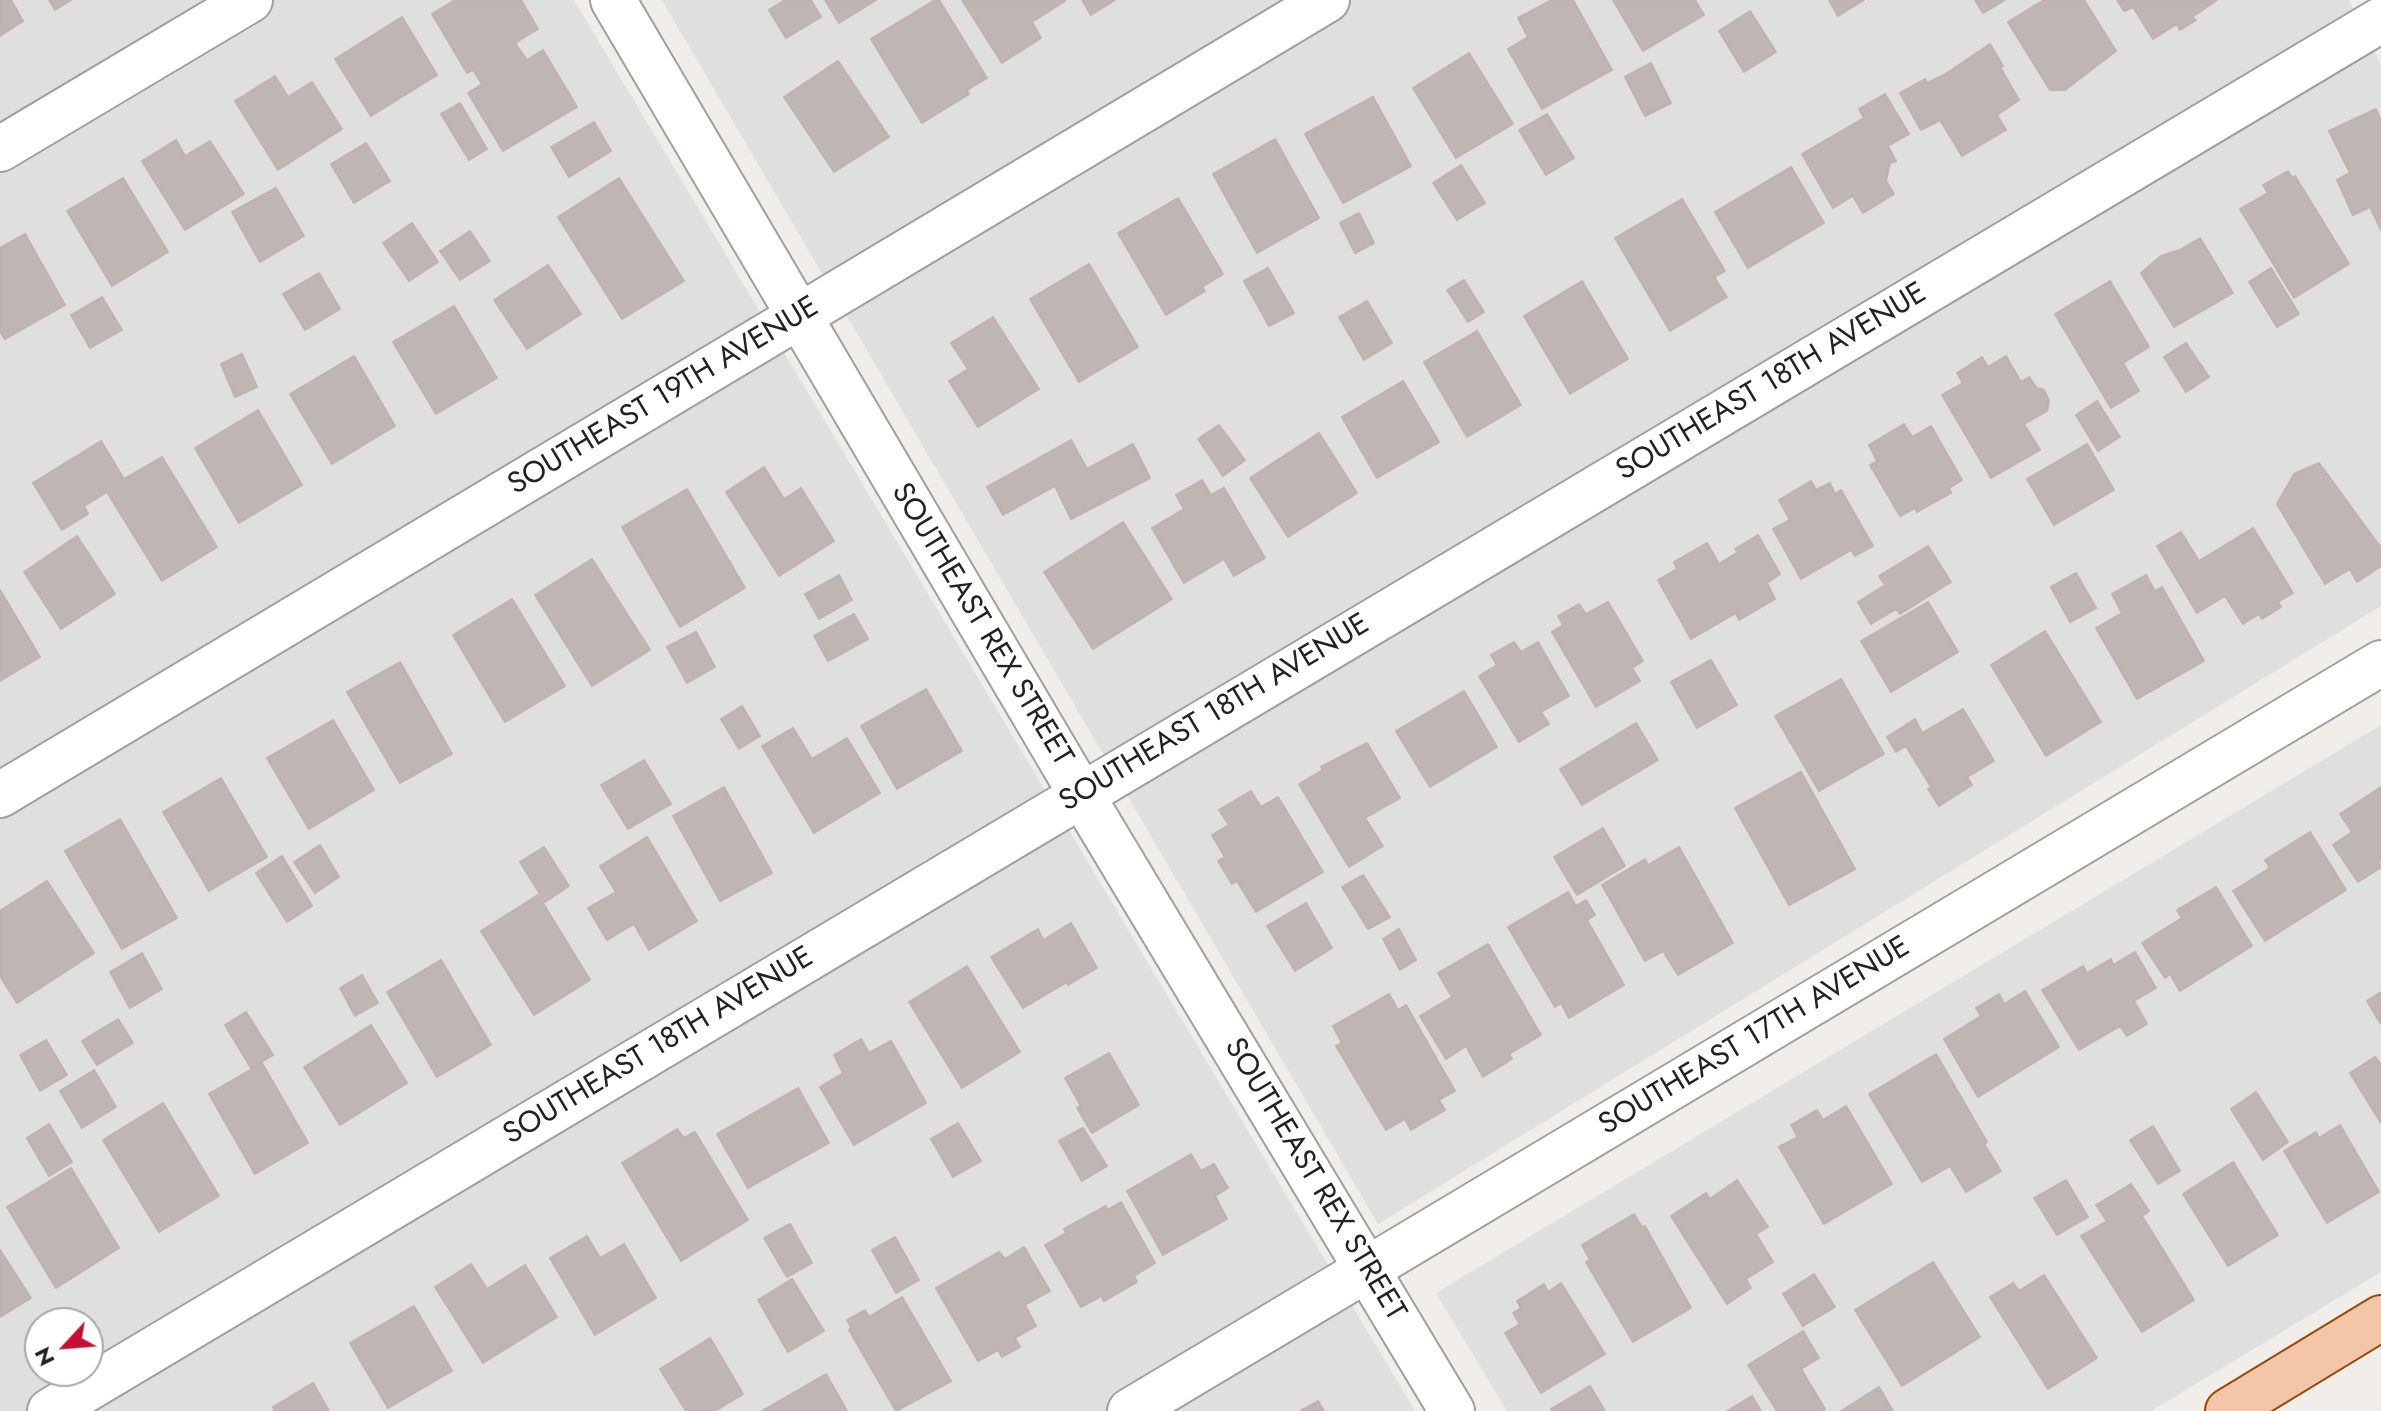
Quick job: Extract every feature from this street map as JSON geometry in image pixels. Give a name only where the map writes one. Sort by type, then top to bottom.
[{"type":"main road","points":[[2228,1411],[2381,1318]]},
{"type":"street","points":[[0,149],[250,0]]},
{"type":"street","name":"SOUTHEAST REX STREET","points":[[613,0],[1081,794],[1452,1411]]},
{"type":"street","name":"SOUTHEAST 19TH AVENUE","points":[[0,795],[1327,0]]},
{"type":"street","name":"SOUTHEAST 18TH AVENUE","points":[[50,1411],[2381,20]]},
{"type":"street","name":"SOUTHEAST 17TH AVENUE","points":[[1130,1411],[2381,663]]},
{"type":"shaded area","points":[[0,0],[574,0],[1415,1411],[0,1411]]},
{"type":"shaded area","points":[[662,0],[2349,0],[2381,65],[2381,606],[1378,1224]]},
{"type":"shaded area","points":[[2381,725],[2381,1272],[2151,1411],[1507,1411],[1436,1293]]},
{"type":"building","points":[[0,0],[11,0],[23,21],[0,36]]},
{"type":"building","points":[[49,0],[71,0],[55,10]]},
{"type":"building","points":[[455,0],[521,0],[538,29],[515,43],[527,60],[543,50],[577,107],[503,151],[468,93],[482,84],[473,70],[467,73],[432,14]]},
{"type":"building","points":[[785,0],[811,0],[821,17],[786,38],[769,10]]},
{"type":"building","points":[[825,0],[876,0],[839,23]]},
{"type":"building","points":[[939,0],[987,78],[967,90],[969,94],[922,123],[871,39]]},
{"type":"building","points":[[962,0],[1065,1],[1032,22],[1041,38],[1002,63]]},
{"type":"building","points":[[1082,0],[1115,0],[1091,15]]},
{"type":"building","points":[[1552,0],[1573,0],[1612,70],[1542,109],[1508,49],[1528,37],[1518,18]]},
{"type":"building","points":[[1613,0],[1695,0],[1704,15],[1643,51]]},
{"type":"building","points":[[1829,0],[1864,0],[1838,16]]},
{"type":"building","points":[[1975,0],[2005,0],[1983,13]]},
{"type":"building","points":[[2044,0],[2084,0],[2116,51],[2065,90],[2050,90],[2008,22]]},
{"type":"building","points":[[2117,0],[2217,0],[2192,17],[2196,20],[2180,30],[2177,24],[2153,39],[2133,7],[2124,11]]},
{"type":"building","points":[[1750,11],[1776,52],[1744,72],[1719,31]]},
{"type":"building","points":[[402,17],[437,75],[371,116],[335,59]]},
{"type":"building","points":[[1990,44],[2019,100],[1997,115],[2006,130],[1962,156],[1940,120],[1921,130],[1900,93],[1925,79],[1927,83],[1944,75]]},
{"type":"building","points":[[1469,53],[1513,124],[1456,158],[1413,88]]},
{"type":"building","points":[[838,61],[889,137],[834,172],[784,97]]},
{"type":"building","points":[[1651,63],[1671,103],[1645,116],[1625,77]]},
{"type":"building","points":[[275,76],[288,97],[312,82],[342,129],[278,170],[235,101]]},
{"type":"building","points":[[1885,94],[1909,134],[1888,146],[1896,161],[1890,163],[1886,181],[1894,194],[1863,213],[1853,196],[1833,208],[1802,154],[1864,118],[1859,109]]},
{"type":"building","points":[[1373,97],[1411,166],[1343,203],[1305,134]]},
{"type":"building","points":[[460,103],[487,149],[469,160],[441,114]]},
{"type":"building","points":[[2376,109],[2381,121],[2381,230],[2370,207],[2353,215],[2337,180],[2350,173],[2329,131]]},
{"type":"building","points":[[1547,114],[1574,158],[1546,175],[1519,130]]},
{"type":"building","points":[[594,122],[611,151],[569,177],[551,147]]},
{"type":"building","points":[[1275,139],[1319,218],[1257,253],[1213,174]]},
{"type":"building","points":[[176,140],[185,156],[210,141],[244,194],[185,230],[142,161]]},
{"type":"building","points":[[366,143],[390,181],[354,203],[331,164]]},
{"type":"building","points":[[1461,165],[1485,203],[1457,220],[1433,183]]},
{"type":"building","points":[[1791,167],[1824,223],[1748,268],[1715,212]]},
{"type":"building","points":[[2288,171],[2292,178],[2295,176],[2349,264],[2294,298],[2240,209],[2268,193],[2263,185]]},
{"type":"building","points":[[123,178],[168,252],[112,286],[67,211]]},
{"type":"building","points":[[619,178],[684,281],[622,319],[558,217]]},
{"type":"building","points":[[276,188],[304,236],[260,262],[232,212]]},
{"type":"building","points":[[1178,198],[1223,274],[1202,287],[1205,291],[1166,315],[1118,233]]},
{"type":"building","points":[[1682,199],[1725,271],[1714,277],[1727,297],[1670,331],[1615,238]]},
{"type":"building","points":[[1359,213],[1374,243],[1355,253],[1340,223]]},
{"type":"building","points":[[412,223],[438,262],[409,281],[383,243]]},
{"type":"building","points":[[470,231],[490,261],[460,280],[440,251]]},
{"type":"building","points":[[25,234],[65,305],[5,339],[0,331],[0,248]]},
{"type":"building","points":[[2200,238],[2233,293],[2174,327],[2141,273],[2161,256],[2180,250]]},
{"type":"building","points":[[1089,264],[1138,347],[1079,382],[1030,299]]},
{"type":"building","points":[[548,265],[581,314],[527,349],[494,300]]},
{"type":"building","points":[[1268,268],[1294,313],[1269,326],[1244,281]]},
{"type":"building","points":[[2271,268],[2299,314],[2277,327],[2249,282]]},
{"type":"building","points":[[319,273],[340,309],[305,330],[283,294]]},
{"type":"building","points":[[1464,280],[1484,312],[1468,322],[1447,290]]},
{"type":"building","points":[[1582,281],[1628,359],[1570,394],[1524,316]]},
{"type":"building","points":[[2110,281],[2149,347],[2123,363],[2139,391],[2111,408],[2055,314]]},
{"type":"building","points":[[102,297],[122,330],[90,348],[71,315]]},
{"type":"building","points":[[1367,301],[1392,343],[1364,360],[1339,317]]},
{"type":"building","points":[[454,306],[497,378],[436,414],[393,342]]},
{"type":"building","points":[[993,317],[1039,389],[978,427],[949,381],[968,369],[951,343]]},
{"type":"building","points":[[1477,331],[1521,405],[1467,437],[1424,362]]},
{"type":"building","points":[[2186,343],[2209,377],[2186,392],[2164,357]]},
{"type":"building","points":[[242,354],[257,387],[235,397],[221,364]]},
{"type":"building","points":[[354,356],[395,426],[332,464],[290,394]]},
{"type":"building","points":[[2006,356],[2021,382],[2029,377],[2037,388],[2044,390],[2049,401],[2047,411],[2024,424],[2040,450],[1991,478],[1942,395],[1963,383],[1957,373],[1982,357],[1988,367]]},
{"type":"building","points":[[1403,381],[1439,442],[1377,478],[1342,417]]},
{"type":"building","points":[[2097,401],[2120,437],[2098,451],[2076,415]]},
{"type":"building","points":[[258,410],[302,485],[239,523],[195,448]]},
{"type":"building","points":[[1904,424],[1912,437],[1931,426],[1962,480],[1949,488],[1951,493],[1917,512],[1915,508],[1900,516],[1870,465],[1877,461],[1869,445]]},
{"type":"building","points":[[1219,425],[1245,460],[1223,476],[1198,439]]},
{"type":"building","points":[[1319,433],[1357,493],[1288,537],[1250,478]]},
{"type":"building","points":[[1071,440],[1087,469],[1133,444],[1150,478],[1071,519],[1055,486],[1003,515],[987,487]]},
{"type":"building","points":[[101,441],[124,479],[162,457],[217,547],[162,581],[107,492],[84,506],[88,514],[62,530],[33,483]]},
{"type":"building","points":[[2087,444],[2114,490],[2054,525],[2027,479]]},
{"type":"building","points":[[2319,463],[2381,548],[2381,566],[2357,582],[2350,569],[2325,584],[2277,504],[2294,474]]},
{"type":"building","points":[[764,467],[784,499],[801,488],[834,541],[779,576],[726,492]]},
{"type":"building","points":[[1202,480],[1211,495],[1224,488],[1265,558],[1234,576],[1224,559],[1184,583],[1152,528],[1184,509],[1176,495]]},
{"type":"building","points":[[1811,481],[1816,490],[1830,483],[1835,494],[1841,490],[1873,546],[1855,556],[1851,550],[1801,579],[1773,529],[1790,520],[1779,500]]},
{"type":"building","points":[[687,489],[745,588],[680,627],[622,527]]},
{"type":"building","points":[[1123,522],[1172,599],[1093,649],[1044,572]]},
{"type":"building","points":[[2253,528],[2293,593],[2278,602],[2281,607],[2262,619],[2259,614],[2243,624],[2225,596],[2197,613],[2157,546],[2181,532],[2199,561]]},
{"type":"building","points":[[1758,535],[1780,574],[1767,583],[1775,599],[1739,620],[1736,613],[1691,639],[1658,580],[1677,569],[1674,562],[1707,543],[1719,564],[1738,552],[1735,549]]},
{"type":"building","points":[[77,536],[115,594],[61,629],[24,572]]},
{"type":"building","points":[[1928,546],[1951,582],[1900,614],[1896,609],[1871,624],[1858,602],[1885,585],[1879,576]]},
{"type":"building","points":[[592,559],[650,650],[592,686],[535,595]]},
{"type":"building","points":[[2076,573],[2096,608],[2070,622],[2051,587]]},
{"type":"building","points":[[839,575],[852,600],[819,619],[805,594]]},
{"type":"building","points":[[2146,575],[2155,591],[2162,587],[2204,661],[2137,699],[2096,628],[2122,613],[2112,594]]},
{"type":"building","points":[[0,590],[40,657],[0,681]]},
{"type":"building","points":[[512,599],[565,686],[505,722],[453,635]]},
{"type":"building","points":[[1608,602],[1643,661],[1632,668],[1640,681],[1596,707],[1552,632],[1563,625],[1558,616],[1579,604],[1586,614]]},
{"type":"building","points":[[1928,602],[1958,652],[1891,692],[1861,641]]},
{"type":"building","points":[[854,614],[868,639],[828,661],[814,636]]},
{"type":"building","points":[[2045,631],[2101,722],[2046,756],[1991,665]]},
{"type":"building","points":[[696,632],[715,667],[687,683],[667,647]]},
{"type":"building","points":[[1514,642],[1521,652],[1538,642],[1569,696],[1541,712],[1549,724],[1519,742],[1479,676],[1497,665],[1491,655]]},
{"type":"building","points":[[1711,660],[1737,705],[1697,728],[1671,682]]},
{"type":"building","points":[[400,662],[452,754],[400,783],[347,692]]},
{"type":"building","points":[[1841,679],[1884,754],[1819,791],[1775,716]]},
{"type":"building","points":[[926,689],[962,751],[897,789],[861,726]]},
{"type":"building","points":[[1464,691],[1497,747],[1430,787],[1396,731]]},
{"type":"building","points":[[742,706],[760,736],[739,749],[721,719]]},
{"type":"building","points":[[1963,709],[1994,761],[1967,777],[1972,785],[1939,806],[1906,746],[1896,752],[1887,737],[1915,719],[1922,733]]},
{"type":"building","points":[[333,720],[374,790],[309,829],[267,758]]},
{"type":"building","points":[[1636,723],[1658,760],[1582,805],[1560,769]]},
{"type":"building","points":[[793,728],[812,759],[847,738],[880,793],[814,833],[762,746]]},
{"type":"building","points":[[1367,743],[1400,798],[1365,818],[1383,846],[1349,867],[1299,784],[1323,770],[1321,767]]},
{"type":"building","points":[[644,760],[671,804],[628,829],[601,785]]},
{"type":"building","points":[[1801,772],[1855,869],[1789,905],[1735,808]]},
{"type":"building","points":[[221,778],[267,857],[209,891],[163,812]]},
{"type":"building","points":[[724,787],[772,873],[720,901],[673,816]]},
{"type":"building","points":[[2381,787],[2381,860],[2378,862],[2381,867],[2358,882],[2333,845],[2352,832],[2340,814]]},
{"type":"building","points":[[1251,791],[1261,807],[1278,797],[1323,872],[1256,912],[1237,881],[1232,884],[1218,861],[1225,857],[1212,835],[1229,825],[1219,810]]},
{"type":"building","points":[[120,819],[177,918],[122,949],[65,851]]},
{"type":"building","points":[[1603,828],[1625,866],[1577,895],[1554,857]]},
{"type":"building","points":[[2310,832],[2346,890],[2265,941],[2233,891],[2270,868],[2265,860]]},
{"type":"building","points":[[647,837],[697,921],[649,950],[634,924],[607,940],[588,908],[616,892],[600,866]]},
{"type":"building","points":[[320,845],[339,877],[315,893],[294,862]]},
{"type":"building","points":[[544,847],[569,886],[545,902],[520,862]]},
{"type":"building","points":[[1679,847],[1733,943],[1678,975],[1663,951],[1645,961],[1602,885],[1645,859],[1648,865]]},
{"type":"building","points":[[282,856],[312,906],[287,922],[256,873]]},
{"type":"building","points":[[1363,875],[1390,917],[1368,929],[1342,887]]},
{"type":"building","points":[[47,881],[94,953],[17,1003],[0,976],[0,911]]},
{"type":"building","points":[[2216,887],[2252,946],[2180,991],[2170,974],[2165,978],[2142,943],[2182,918],[2177,910]]},
{"type":"building","points":[[1568,892],[1576,906],[1586,900],[1595,915],[1587,920],[1624,985],[1569,1018],[1561,1003],[1555,1007],[1508,927]]},
{"type":"building","points":[[538,895],[590,980],[534,1015],[481,931]]},
{"type":"building","points":[[1306,903],[1332,948],[1295,971],[1267,926]]},
{"type":"building","points":[[1071,923],[1097,968],[1023,1008],[991,957],[1038,929],[1043,940]]},
{"type":"building","points":[[1399,929],[1416,960],[1400,970],[1383,939]]},
{"type":"building","points":[[1488,944],[1541,1035],[1509,1054],[1512,1059],[1483,1077],[1466,1046],[1446,1059],[1420,1016],[1452,997],[1438,973]]},
{"type":"building","points":[[2135,952],[2156,988],[2134,1001],[2147,1024],[2127,1036],[2120,1026],[2079,1050],[2042,990],[2083,966],[2087,973],[2111,959],[2113,965]]},
{"type":"building","points":[[142,953],[162,989],[130,1008],[110,972]]},
{"type":"building","points":[[441,960],[491,1045],[437,1077],[387,992]]},
{"type":"building","points":[[967,966],[1020,1052],[962,1088],[909,1002]]},
{"type":"building","points":[[362,975],[378,1003],[355,1016],[340,988]]},
{"type":"building","points":[[2025,991],[2059,1047],[1978,1097],[1944,1039],[1981,1016],[1976,1008],[1999,994],[2004,1004]]},
{"type":"building","points":[[2381,992],[2381,1024],[2367,1001]]},
{"type":"building","points":[[1389,994],[1398,1010],[1406,1005],[1455,1091],[1439,1100],[1445,1110],[1411,1130],[1405,1119],[1386,1130],[1336,1046],[1342,1043],[1333,1026]]},
{"type":"building","points":[[246,1012],[273,1055],[251,1068],[225,1025]]},
{"type":"building","points":[[118,1019],[133,1043],[97,1065],[82,1041]]},
{"type":"building","points":[[371,1025],[407,1083],[340,1125],[304,1067]]},
{"type":"building","points":[[861,1039],[869,1053],[891,1041],[926,1103],[854,1145],[820,1087],[843,1073],[834,1055]]},
{"type":"building","points":[[46,1040],[67,1075],[40,1091],[20,1055]]},
{"type":"building","points":[[1109,1053],[1139,1105],[1092,1133],[1077,1108],[1081,1106],[1065,1078]]},
{"type":"building","points":[[1936,1054],[2001,1171],[1966,1192],[1950,1166],[1922,1182],[1869,1094]]},
{"type":"building","points":[[2375,1057],[2381,1065],[2381,1123],[2350,1073]]},
{"type":"building","points":[[262,1063],[308,1143],[255,1174],[209,1094]]},
{"type":"building","points":[[94,1070],[116,1107],[82,1128],[60,1091]]},
{"type":"building","points":[[798,1088],[829,1143],[748,1188],[717,1134]]},
{"type":"building","points":[[2256,1092],[2288,1142],[2263,1160],[2231,1109]]},
{"type":"building","points":[[163,1103],[219,1196],[159,1232],[103,1140]]},
{"type":"building","points":[[1846,1106],[1892,1184],[1824,1224],[1779,1147],[1798,1137],[1791,1125],[1817,1110],[1823,1120]]},
{"type":"building","points":[[958,1123],[981,1161],[953,1177],[931,1139]]},
{"type":"building","points":[[49,1124],[72,1162],[49,1176],[27,1138]]},
{"type":"building","points":[[2340,1125],[2379,1192],[2327,1223],[2284,1151],[2316,1132],[2319,1138]]},
{"type":"building","points":[[2153,1126],[2180,1171],[2158,1184],[2130,1140]]},
{"type":"building","points":[[1083,1128],[1107,1166],[1082,1181],[1059,1141]]},
{"type":"building","points":[[677,1129],[684,1138],[695,1132],[748,1220],[681,1261],[622,1163]]},
{"type":"building","points":[[1191,1154],[1201,1171],[1214,1164],[1228,1188],[1215,1196],[1227,1219],[1163,1255],[1127,1191]]},
{"type":"building","points":[[2233,1162],[2278,1235],[2228,1266],[2183,1194]]},
{"type":"building","points":[[71,1168],[119,1248],[56,1288],[7,1207]]},
{"type":"building","points":[[1737,1180],[1768,1227],[1756,1234],[1773,1262],[1746,1279],[1751,1288],[1727,1304],[1671,1216],[1706,1193],[1710,1199]]},
{"type":"building","points":[[2066,1180],[2088,1217],[2057,1235],[2034,1198]]},
{"type":"building","points":[[2131,1184],[2149,1211],[2142,1216],[2194,1300],[2142,1332],[2081,1236],[2107,1221],[2096,1205]]},
{"type":"building","points":[[1121,1202],[1155,1263],[1134,1276],[1137,1282],[1104,1301],[1101,1296],[1081,1307],[1045,1245],[1066,1233],[1064,1229],[1106,1206],[1107,1210]]},
{"type":"building","points":[[1634,1214],[1642,1227],[1645,1226],[1691,1308],[1633,1342],[1586,1262],[1590,1260],[1582,1245]]},
{"type":"building","points":[[790,1224],[812,1263],[787,1277],[764,1238]]},
{"type":"building","points":[[587,1236],[600,1258],[624,1244],[656,1298],[595,1335],[550,1258]]},
{"type":"building","points":[[895,1237],[919,1280],[896,1293],[872,1250]]},
{"type":"building","points":[[1024,1247],[1050,1291],[1025,1305],[1036,1326],[1015,1338],[1020,1347],[1002,1357],[998,1350],[978,1361],[936,1288],[999,1252],[1005,1259]]},
{"type":"building","points":[[0,1250],[31,1298],[0,1317]]},
{"type":"building","points":[[1933,1262],[1980,1337],[1902,1386],[1855,1310]]},
{"type":"building","points":[[471,1264],[487,1289],[525,1265],[557,1317],[483,1363],[435,1287]]},
{"type":"building","points":[[1814,1274],[1835,1307],[1803,1326],[1783,1294]]},
{"type":"building","points":[[2044,1275],[2097,1358],[2048,1389],[1990,1297],[2013,1283],[2019,1291]]},
{"type":"building","points":[[792,1279],[824,1331],[788,1352],[758,1300]]},
{"type":"building","points":[[1561,1283],[1605,1354],[1541,1393],[1505,1333],[1520,1324],[1513,1313],[1521,1308],[1517,1301],[1544,1284],[1548,1292]]},
{"type":"building","points":[[902,1297],[951,1381],[896,1411],[849,1330],[851,1327],[847,1320],[865,1310],[869,1317]]},
{"type":"building","points":[[414,1306],[452,1371],[388,1408],[350,1343]]},
{"type":"building","points":[[1803,1331],[1819,1358],[1801,1369],[1825,1409],[1777,1411],[1748,1365]]},
{"type":"building","points":[[710,1338],[743,1394],[715,1411],[686,1411],[660,1369]]},
{"type":"building","points":[[826,1374],[847,1411],[762,1411]]},
{"type":"building","points":[[313,1383],[329,1411],[275,1411],[273,1407]]},
{"type":"building","points":[[1590,1386],[1605,1411],[1551,1409]]},
{"type":"building","points":[[1879,1387],[1893,1411],[1841,1411]]},
{"type":"building","points":[[1752,1396],[1761,1411],[1727,1411]]},
{"type":"building","points":[[1318,1401],[1324,1411],[1300,1411]]}]
